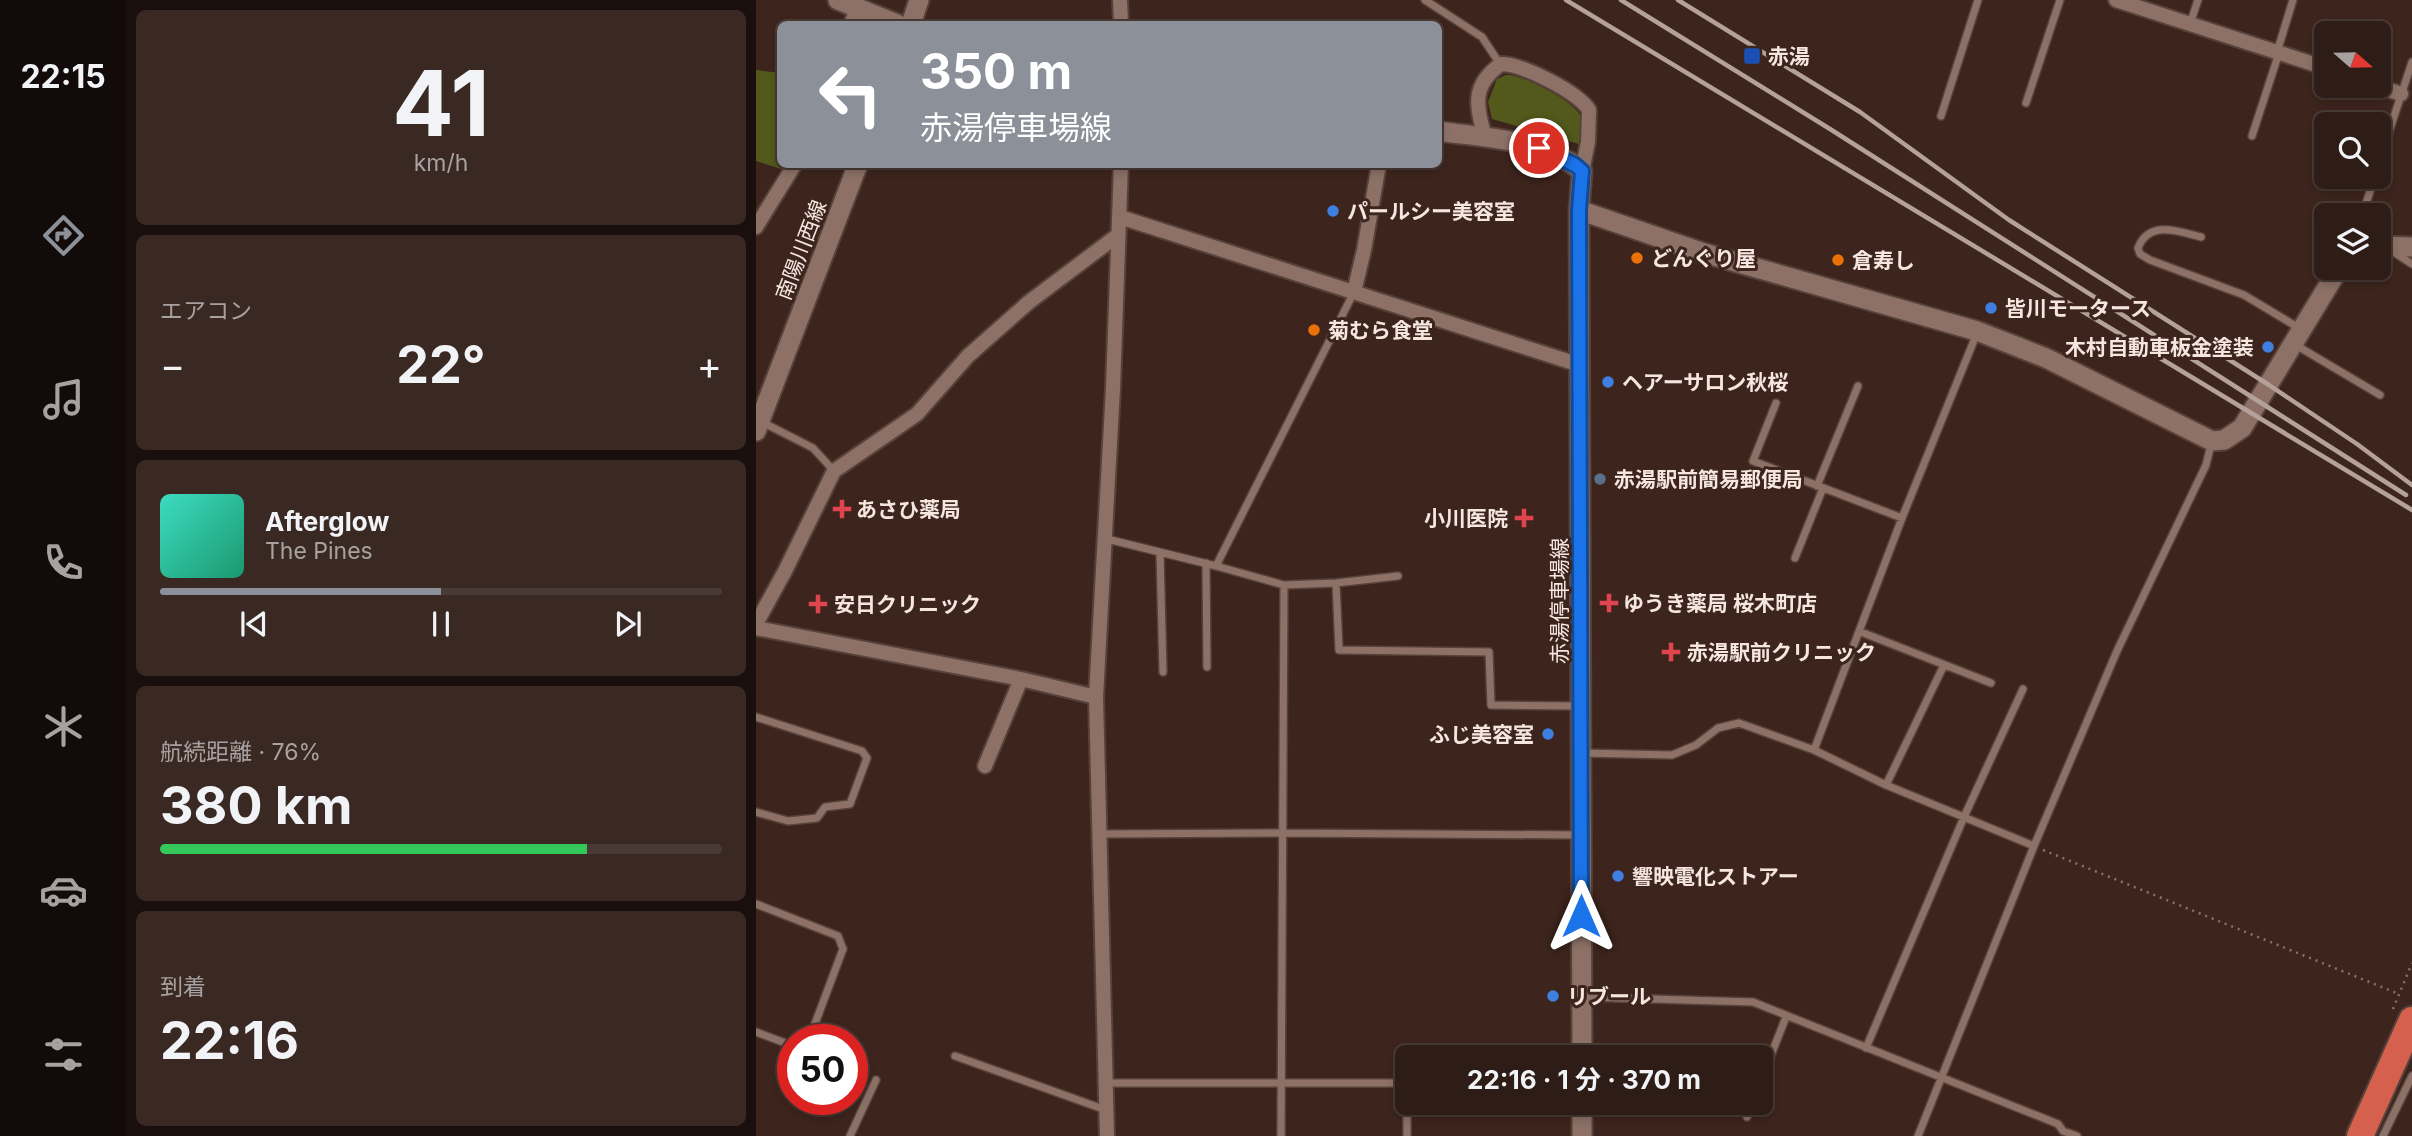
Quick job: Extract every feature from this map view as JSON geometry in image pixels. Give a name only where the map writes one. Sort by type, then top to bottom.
[{"type":"highway","points":[[2360,1136],[2412,1020]]},
{"type":"main road","points":[[838,0],[854,16],[881,21]]},
{"type":"main road","points":[[912,21],[919,0]]},
{"type":"main road","points":[[1442,132],[1539,148],[1582,171]]},
{"type":"main road","name":"南陽川西線","points":[[757,424],[856,168]]},
{"type":"main road","name":"赤湯停車場線","points":[[1582,171],[1579,210],[1582,1045]]},
{"type":"main road","points":[[1579,210],[1704,253],[1977,331],[2046,358],[2212,441],[2224,440],[2242,428],[2332,280]]},
{"type":"main road","points":[[2391,246],[2412,247]]},
{"type":"main road","points":[[1582,1115],[1583,1136]]},
{"type":"street","points":[[1120,0],[1121,21]]},
{"type":"street","points":[[2116,0],[2144,4],[2190,24],[2314,64]]},
{"type":"street","points":[[1485,138],[1476,103],[1482,82],[1501,64],[1521,67],[1585,104],[1589,110],[1582,171]]},
{"type":"street","points":[[2391,91],[2401,94]]},
{"type":"street","points":[[756,227],[793,168]]},
{"type":"street","points":[[1107,1136],[1096,697],[1113,388],[1121,168]]},
{"type":"street","points":[[1354,292],[1378,168]]},
{"type":"street","points":[[1120,217],[1580,365]]},
{"type":"street","points":[[1096,697],[1021,679],[756,626],[834,471],[917,414],[968,356],[1019,311],[1118,234]]},
{"type":"street","points":[[985,766],[1021,679]]},
{"type":"lane","points":[[1425,0],[1482,37],[1501,64]]},
{"type":"lane","points":[[1941,116],[1978,0]]},
{"type":"lane","points":[[2026,103],[2060,0]]},
{"type":"lane","points":[[2190,24],[2198,0]]},
{"type":"lane","points":[[2252,136],[2293,0]]},
{"type":"lane","points":[[2391,125],[2412,62]]},
{"type":"lane","points":[[2201,237],[2155,229],[2143,238],[2138,248],[2140,254],[2150,260],[2244,295],[2380,395]]},
{"type":"lane","points":[[2391,252],[2412,264]]},
{"type":"lane","points":[[1216,566],[1354,292]]},
{"type":"lane","points":[[1814,750],[1977,331]]},
{"type":"lane","points":[[1795,558],[1858,386]]},
{"type":"lane","points":[[1776,403],[1753,461],[1902,518]]},
{"type":"lane","points":[[757,424],[813,448],[834,471]]},
{"type":"lane","points":[[1918,1136],[2034,846],[2117,651],[2206,464],[2212,441]]},
{"type":"lane","points":[[1103,538],[1284,585],[1398,576]]},
{"type":"lane","points":[[1160,554],[1163,672]]},
{"type":"lane","points":[[1206,563],[1207,667]]},
{"type":"lane","points":[[1336,583],[1339,650],[1489,652],[1491,705],[1582,706]]},
{"type":"lane","points":[[1281,1136],[1284,585]]},
{"type":"lane","points":[[1861,632],[1991,682]]},
{"type":"lane","points":[[1886,785],[1944,665]]},
{"type":"lane","points":[[1866,1048],[1964,817],[2023,690]]},
{"type":"lane","points":[[756,717],[862,751],[867,758],[850,804],[825,807],[817,818],[788,821],[756,812]]},
{"type":"lane","points":[[1580,753],[1672,755],[1696,745],[1718,728],[1739,723],[1814,750],[1886,785],[2034,846]]},
{"type":"lane","points":[[1098,834],[1283,832],[1582,835]]},
{"type":"lane","points":[[756,904],[838,936],[843,948],[815,1024]]},
{"type":"lane","points":[[1581,997],[1753,1002],[2058,1124],[2062,1133],[2077,1136]]},
{"type":"lane","points":[[1773,1050],[1786,1017]]},
{"type":"lane","points":[[756,1032],[777,1040]]},
{"type":"lane","points":[[955,1056],[1106,1110]]},
{"type":"lane","points":[[2383,1136],[2412,1076]]},
{"type":"lane","points":[[850,1136],[876,1080]]},
{"type":"lane","points":[[1105,1083],[1395,1083]]},
{"type":"lane","points":[[1407,1115],[1407,1136]]},
{"type":"path","points":[[2034,846],[2399,995]]},
{"type":"green space","points":[[756,70],[777,73],[777,168],[756,161]]},
{"type":"green space","points":[[1506,75],[1524,79],[1548,90],[1577,111],[1582,123],[1579,144],[1492,119],[1488,102],[1497,79]]},
{"type":"railway","points":[[1566,0],[2412,510]]},
{"type":"railway","points":[[1621,0],[1830,129],[2406,495]]},
{"type":"railway","points":[[1678,0],[1860,112],[2009,220],[2269,385],[2412,485]]},
{"type":"place","name":"赤湯","points":[[1752,56]]},
{"type":"place","name":"パールシー美容室","points":[[1333,211]]},
{"type":"place","name":"どんぐり屋","points":[[1637,258]]},
{"type":"place","name":"倉寿し","points":[[1838,260]]},
{"type":"place","name":"皆川モータース","points":[[1991,308]]},
{"type":"place","name":"菊むら食堂","points":[[1314,330]]},
{"type":"place","name":"木村自動車板金塗装","points":[[2268,347]]},
{"type":"place","name":"ヘアーサロン秋桜","points":[[1608,382]]},
{"type":"place","name":"赤湯駅前簡易郵便局","points":[[1600,479]]},
{"type":"place","name":"あさひ薬局","points":[[842,509]]},
{"type":"place","name":"小川医院","points":[[1524,518]]},
{"type":"place","name":"ゆうき薬局 桜木町店","points":[[1609,603]]},
{"type":"place","name":"安日クリニック","points":[[818,604]]},
{"type":"place","name":"赤湯駅前クリニック","points":[[1671,652]]},
{"type":"place","name":"ふじ美容室","points":[[1548,734]]},
{"type":"place","name":"響映電化ストアー","points":[[1618,876]]},
{"type":"place","name":"リブール","points":[[1553,996]]},
{"type":"route","points":[[1539,148],[1582,171],[1579,210],[1581,916]]}]
